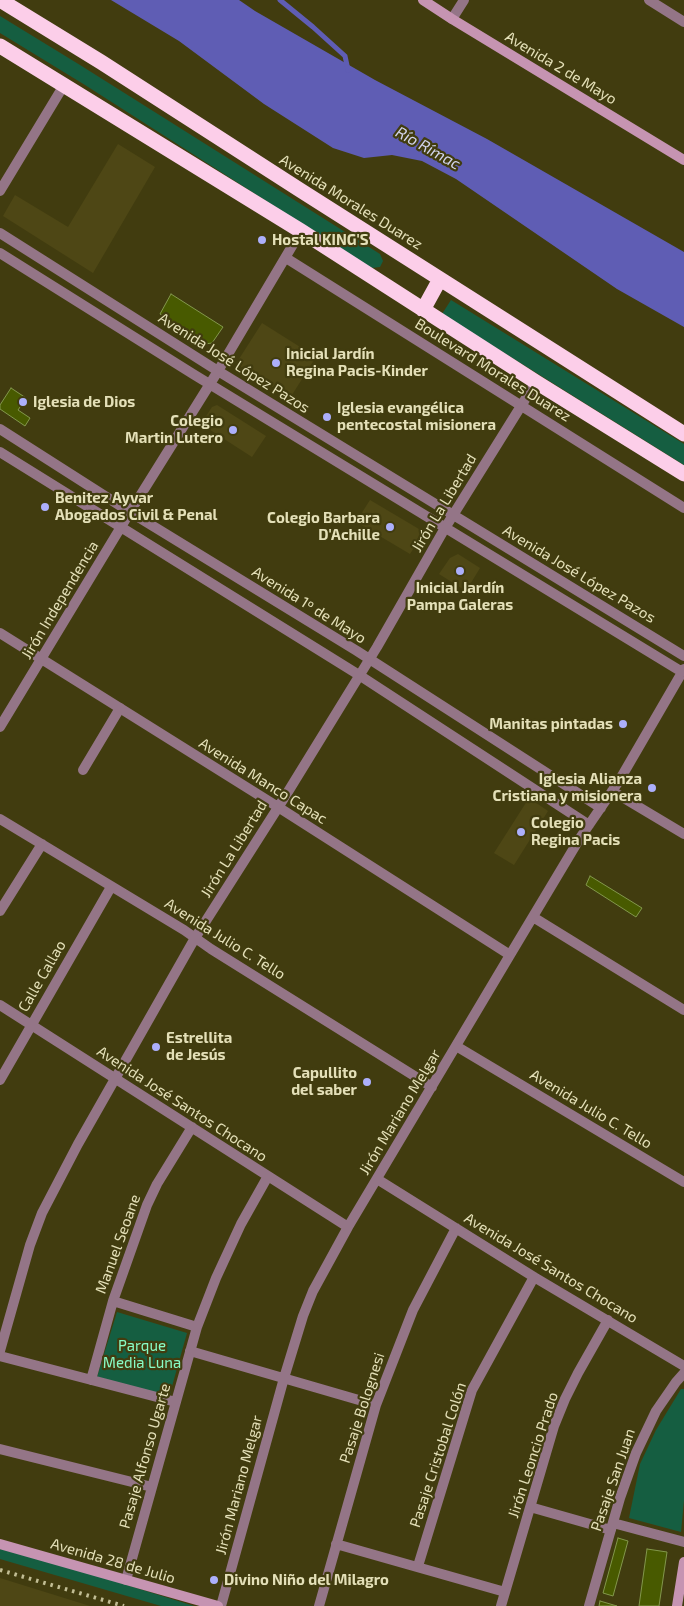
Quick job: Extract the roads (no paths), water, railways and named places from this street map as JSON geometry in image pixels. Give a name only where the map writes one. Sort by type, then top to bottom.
[{"type":"highway","name":"Avenida Morales Duarez","points":[[0,0],[101,62],[684,434]]},
{"type":"highway","points":[[0,46],[301,231],[536,382],[684,474]]},
{"type":"highway","points":[[423,310],[440,279]]},
{"type":"street","name":"Avenida 2 de Mayo","points":[[423,0],[684,160]]},
{"type":"street","points":[[452,19],[464,0]]},
{"type":"street","points":[[649,0],[684,22]]},
{"type":"street","points":[[0,191],[64,85]]},
{"type":"street","name":"Jirón Independencia","points":[[0,727],[218,371],[301,231]]},
{"type":"street","name":"Avenida José López Pazos","points":[[0,233],[218,371],[684,656]]},
{"type":"street","name":"Avenida José López Pazos","points":[[0,253],[209,384],[683,670]]},
{"type":"street","name":"Boulevard Morales Duarez","points":[[286,258],[684,508]]},
{"type":"street","name":"Jirón La Libertad","points":[[0,1351],[30,1245],[42,1213],[78,1144],[195,938],[369,659],[445,528],[536,382]]},
{"type":"street","name":"Avenida 1º de Mayo","points":[[0,429],[130,512],[369,659],[601,808]]},
{"type":"street","points":[[0,452],[359,675],[589,825]]},
{"type":"street","name":"Avenida Manco Capac","points":[[0,633],[510,955]]},
{"type":"street","name":"Jirón Mariano Melgar","points":[[220,1606],[284,1378],[303,1316],[313,1291],[348,1227],[532,917],[612,791],[683,670]]},
{"type":"street","points":[[83,770],[120,708]]},
{"type":"street","points":[[612,791],[684,834]]},
{"type":"street","name":"Avenida Julio C. Tello","points":[[0,819],[195,938],[432,1087]]},
{"type":"street","points":[[0,911],[42,844]]},
{"type":"street","name":"Calle Callao","points":[[0,1080],[111,887]]},
{"type":"street","points":[[532,917],[684,1010]]},
{"type":"street","name":"Avenida José Santos Chocano","points":[[0,1005],[348,1227]]},
{"type":"street","name":"Avenida Julio C. Tello","points":[[456,1046],[684,1182]]},
{"type":"street","name":"Manuel Seoane","points":[[91,1380],[113,1301],[147,1205],[192,1127]]},
{"type":"street","name":"Pasaje Alfonso Ugarte","points":[[126,1580],[196,1327],[241,1224],[268,1176]]},
{"type":"street","name":"Avenida José Santos Chocano","points":[[377,1179],[684,1366]]},
{"type":"street","name":"Pasaje Bolognesi","points":[[319,1606],[376,1405],[413,1310],[456,1228]]},
{"type":"street","name":"Pasaje Cristobal Colón","points":[[418,1566],[472,1390],[534,1276]]},
{"type":"street","points":[[113,1301],[196,1327]]},
{"type":"street","name":"Jirón Leoncio Prado","points":[[501,1606],[554,1426],[578,1373],[608,1320]]},
{"type":"street","points":[[190,1351],[376,1405]]},
{"type":"street","points":[[0,1356],[176,1402]]},
{"type":"street","name":"Pasaje San Juan","points":[[589,1606],[612,1526],[632,1464],[646,1429],[665,1397],[684,1373]]},
{"type":"street","points":[[0,1449],[152,1488]]},
{"type":"street","points":[[530,1507],[684,1542]]},
{"type":"street","name":"Avenida 28 de Julio","points":[[0,1544],[220,1606]]},
{"type":"street","points":[[336,1544],[505,1592]]},
{"type":"street","points":[[677,1606],[684,1562]]},
{"type":"water","name":"Río Rímac","points":[[111,0],[239,0],[375,80],[487,139],[684,252],[684,327],[617,289],[456,179],[422,161],[392,155],[364,158],[333,148],[264,104],[179,41]]},
{"type":"waterway","points":[[280,0],[345,56],[348,70]]},
{"type":"railway","points":[[0,1570],[124,1606]]},
{"type":"place","name":"Hostal KING'S","points":[[262,240]]},
{"type":"place","name":"Inicial Jardín Regina Pacis-Kinder","points":[[276,363]]},
{"type":"place","name":"Iglesia de Dios","points":[[23,402]]},
{"type":"place","name":"Iglesia evangélica pentecostal misionera","points":[[327,417]]},
{"type":"place","name":"Colegio Martin Lutero","points":[[233,430]]},
{"type":"place","name":"Benitez Ayvar Abogados Civil & Penal","points":[[45,507]]},
{"type":"place","name":"Colegio Barbara D'Achille","points":[[390,527]]},
{"type":"place","name":"Inicial Jardín Pampa Galeras","points":[[460,571]]},
{"type":"place","name":"Manitas pintadas","points":[[623,724]]},
{"type":"place","name":"Iglesia Alianza Cristiana y misionera","points":[[652,788]]},
{"type":"place","name":"Colegio Regina Pacis","points":[[521,832]]},
{"type":"place","name":"Estrellita de Jesús","points":[[156,1047]]},
{"type":"place","name":"Capullito del saber","points":[[367,1082]]},
{"type":"place","name":"Divino Niño del Milagro","points":[[214,1580]]},
{"type":"park label","name":"Parque Media Luna","points":[[142,1354]]}]
